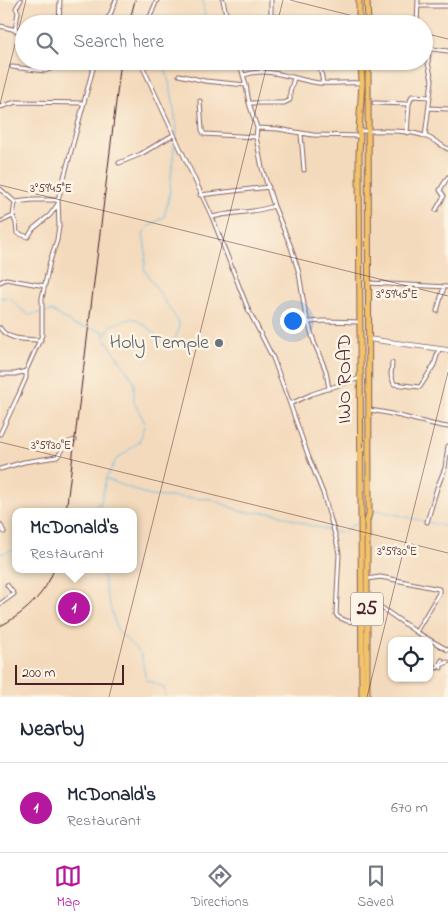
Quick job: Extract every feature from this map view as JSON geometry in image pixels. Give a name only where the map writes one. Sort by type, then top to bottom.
[{"type":"main road","points":[[359,0],[359,15]]},
{"type":"main road","points":[[367,0],[368,15]]},
{"type":"main road","name":"IWO ROAD","points":[[361,70],[359,155],[360,518],[365,523],[367,697]]},
{"type":"main road","name":"IWO ROAD","points":[[362,697],[365,523],[369,514],[368,70]]},
{"type":"street","points":[[18,15],[16,8],[21,0]]},
{"type":"street","points":[[59,15],[60,0]]},
{"type":"street","points":[[110,15],[116,0]]},
{"type":"street","points":[[150,15],[156,0]]},
{"type":"street","points":[[223,0],[226,15]]},
{"type":"street","points":[[271,0],[272,15]]},
{"type":"street","points":[[417,15],[418,0]]},
{"type":"street","points":[[418,6],[448,6]]},
{"type":"street","points":[[0,28],[15,31]]},
{"type":"street","points":[[433,49],[448,51]]},
{"type":"street","points":[[0,434],[41,340],[44,286],[59,226],[58,202],[92,70]]},
{"type":"street","points":[[144,70],[212,218],[248,309],[272,358],[308,458],[323,493],[339,554],[336,614],[338,617],[348,621],[362,624]]},
{"type":"street","points":[[242,70],[249,103],[257,128],[256,137],[262,168],[274,206],[292,247],[299,273],[302,298],[314,342],[326,371],[329,389]]},
{"type":"street","points":[[321,70],[323,83]]},
{"type":"street","points":[[425,137],[432,80],[430,70]]},
{"type":"street","points":[[244,75],[262,72],[279,73],[294,78],[323,83],[362,83]]},
{"type":"street","points":[[179,75],[204,82],[246,85]]},
{"type":"street","points":[[249,103],[284,103],[290,100],[294,78]]},
{"type":"street","points":[[407,133],[409,104],[412,95],[430,97]]},
{"type":"street","points":[[200,101],[202,130],[204,134],[256,137]]},
{"type":"street","points":[[0,107],[16,102],[83,103]]},
{"type":"street","points":[[374,103],[409,104]]},
{"type":"street","points":[[429,108],[448,109]]},
{"type":"street","points":[[257,128],[278,129],[313,135],[367,131],[407,133],[425,137],[448,149]]},
{"type":"street","points":[[301,134],[304,170]]},
{"type":"street","points":[[119,163],[141,154],[173,135]]},
{"type":"street","points":[[448,177],[440,190],[448,199]]},
{"type":"street","points":[[200,194],[269,187]]},
{"type":"street","points":[[0,189],[15,202],[33,200],[58,202]]},
{"type":"street","points":[[436,210],[444,196]]},
{"type":"street","points":[[15,202],[13,216],[17,233],[28,237],[32,229],[50,215],[58,202]]},
{"type":"street","points":[[212,218],[235,212],[254,211],[274,206]]},
{"type":"street","points":[[0,222],[13,216]]},
{"type":"street","points":[[0,282],[6,279],[44,286]]},
{"type":"street","points":[[368,283],[446,287],[437,311]]},
{"type":"street","points":[[309,322],[360,322]]},
{"type":"street","points":[[0,328],[3,333],[10,337],[41,340]]},
{"type":"street","points":[[368,339],[448,350]]},
{"type":"street","points":[[392,363],[394,384],[420,386],[434,365],[439,349]]},
{"type":"street","points":[[0,374],[15,374],[26,371]]},
{"type":"street","points":[[290,404],[360,378]]},
{"type":"street","points":[[369,410],[448,427]]},
{"type":"street","points":[[0,469],[24,462],[57,457],[66,444],[75,440]]},
{"type":"street","points":[[426,522],[446,468],[448,446]]},
{"type":"street","points":[[0,524],[4,532]]},
{"type":"street","points":[[367,579],[391,579],[440,589],[416,632]]},
{"type":"street","points":[[0,604],[14,594],[7,585]]},
{"type":"street","points":[[367,605],[372,604],[382,608],[416,632],[448,650]]},
{"type":"street","points":[[442,660],[439,668],[448,662]]},
{"type":"waterway","points":[[203,0],[204,15]]},
{"type":"waterway","points":[[166,70],[172,95],[176,136]]},
{"type":"waterway","points":[[100,508],[106,478],[116,460],[139,442],[145,423],[134,402],[134,381],[104,337],[111,325],[133,318],[165,343],[172,341],[178,331],[179,323],[144,269],[146,252],[143,234],[149,226],[164,217],[169,197],[175,139]]},
{"type":"waterway","points":[[0,298],[8,297],[28,315],[52,311],[74,325],[103,331],[104,335]]},
{"type":"waterway","points":[[107,479],[150,496],[211,499],[242,512],[276,513],[308,525],[341,533],[360,521]]},
{"type":"waterway","points":[[89,508],[100,503]]},
{"type":"waterway","points":[[372,513],[377,510],[448,527]]},
{"type":"waterway","points":[[0,554],[12,550]]},
{"type":"waterway","points":[[103,573],[117,630],[141,654],[146,680],[164,687],[165,697]]},
{"type":"railway","points":[[131,15],[135,0]]},
{"type":"railway","points":[[66,508],[120,70]]},
{"type":"railway","points":[[0,626],[17,616],[33,603],[52,573]]},
{"type":"place","name":"Holy Temple","points":[[219,343]]},
{"type":"place","name":"McDonald's","points":[[74,608]]}]
